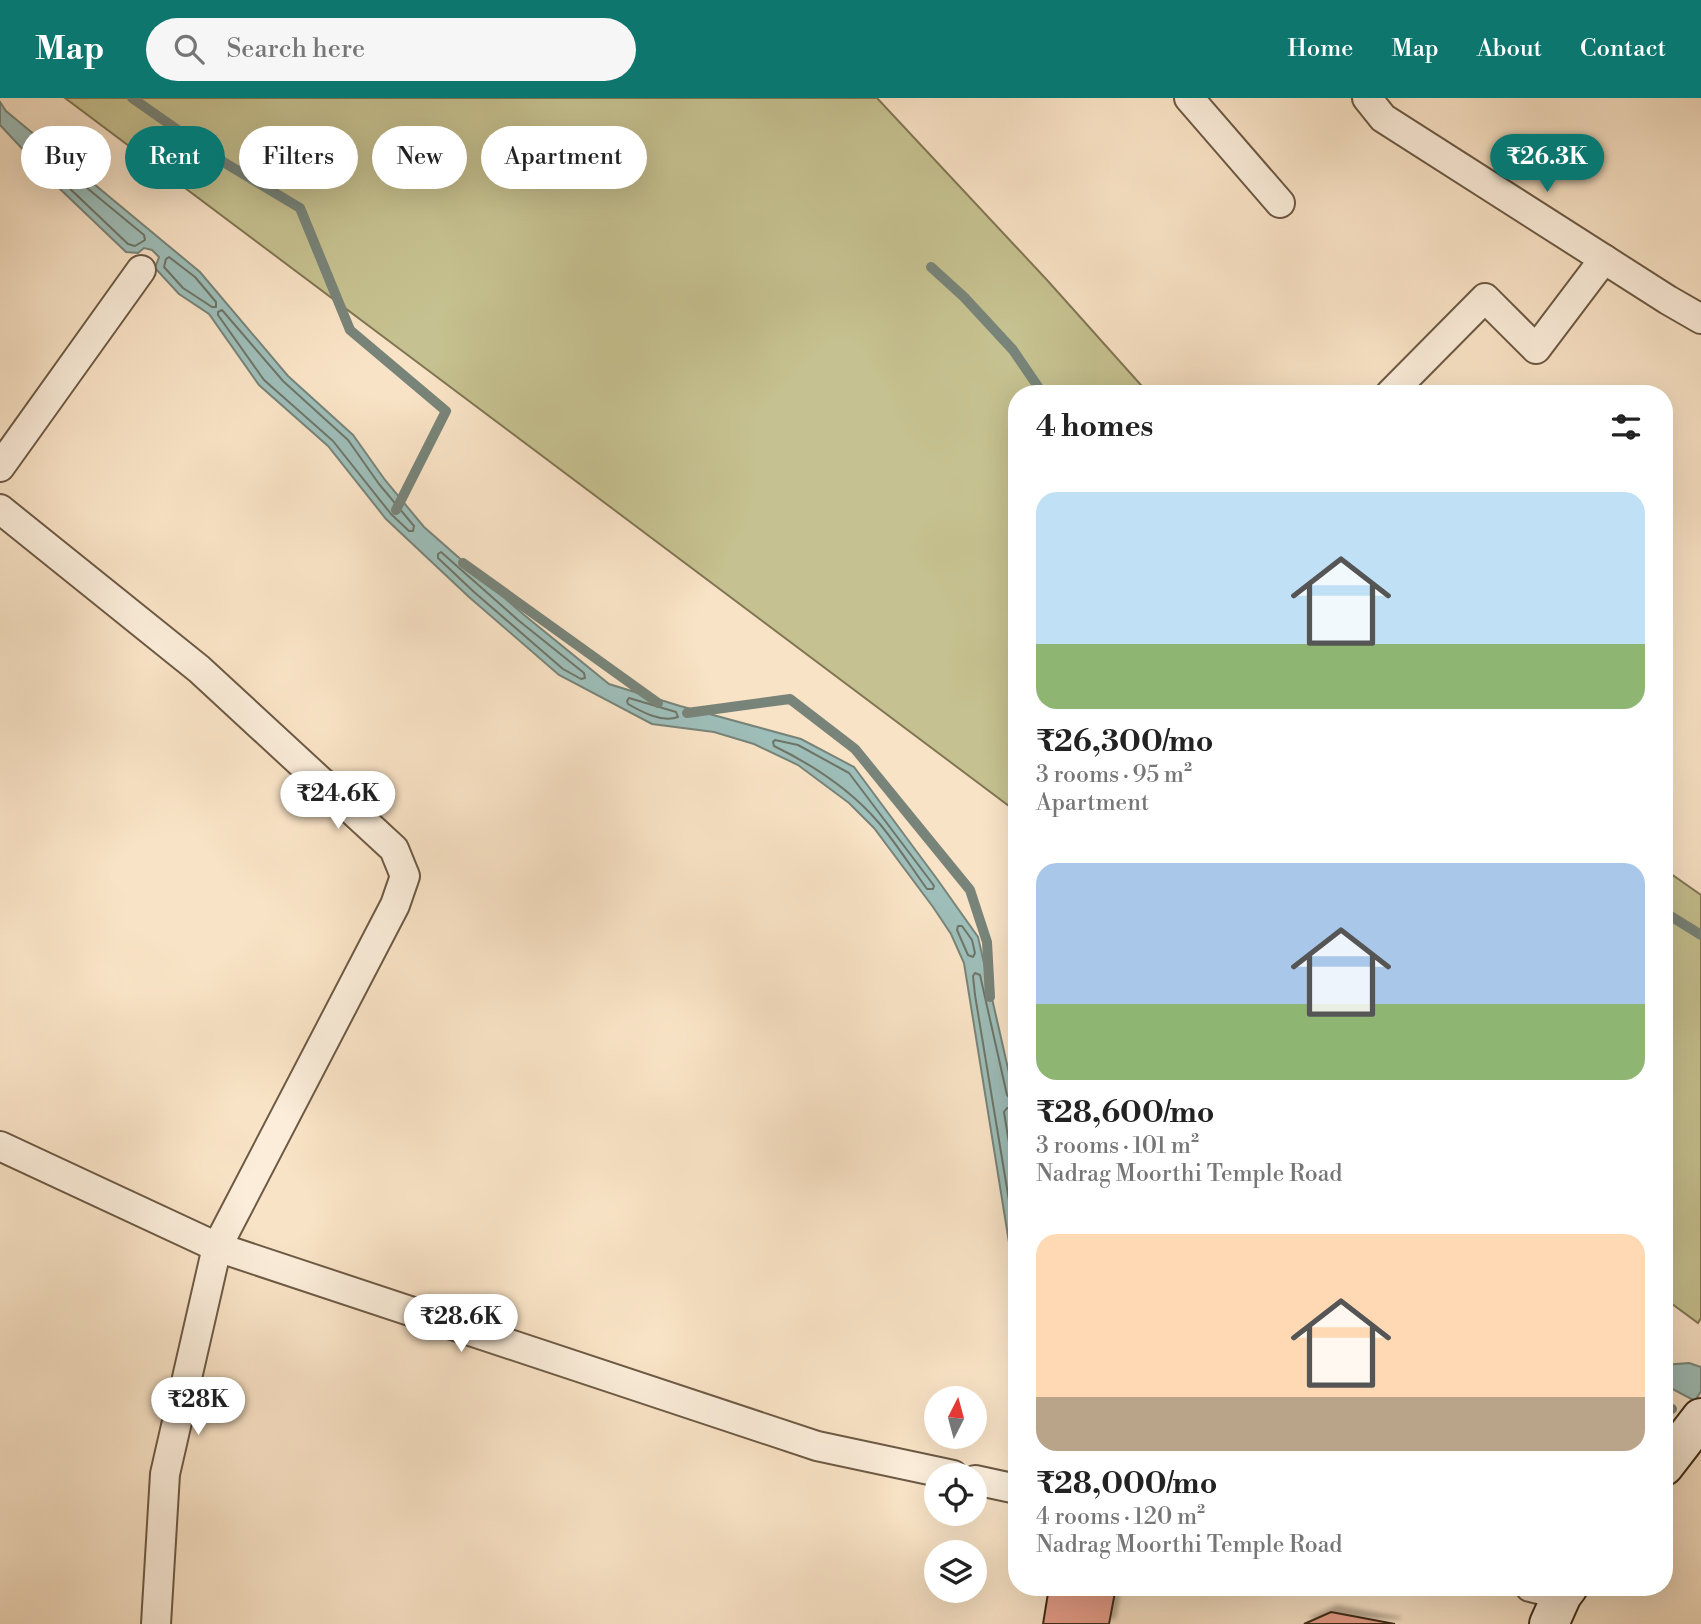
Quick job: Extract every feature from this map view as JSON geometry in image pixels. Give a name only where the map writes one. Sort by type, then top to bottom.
[{"type":"main road","points":[[1673,1454],[1701,1418]]},
{"type":"street","points":[[1189,98],[1280,202]]},
{"type":"street","points":[[1367,98],[1383,118],[1701,319]]},
{"type":"street","points":[[1400,385],[1485,298],[1536,349],[1604,259]]},
{"type":"street","points":[[0,467],[141,270]]},
{"type":"street","points":[[0,509],[199,669],[394,849],[405,876],[395,905],[217,1247],[165,1474],[156,1624]]},
{"type":"street","points":[[0,1146],[217,1247],[817,1446],[924,1469]]},
{"type":"street","points":[[987,1483],[1008,1487]]},
{"type":"shaded area","points":[[65,98],[877,98],[1141,385],[1008,385],[1008,805],[186,189],[225,189],[225,126],[125,126],[125,143],[111,132],[111,126],[102,126]]},
{"type":"shaded area","points":[[1673,875],[1701,895],[1701,1318],[1698,1323],[1673,1305]]},
{"type":"water","points":[[0,102],[6,111],[24,126],[21,126],[21,147],[0,125]]},
{"type":"water","points":[[60,189],[100,189],[200,272],[288,376],[353,435],[385,480],[424,527],[523,614],[609,684],[801,739],[854,767],[978,937],[1008,1069],[1008,1236],[964,963],[951,934],[933,907],[874,828],[849,803],[798,765],[754,744],[714,732],[652,724],[559,675],[469,597],[386,519],[328,446],[259,385],[209,314],[179,294],[155,268],[159,257],[152,250],[144,248],[138,253],[126,252]]},
{"type":"water","points":[[1689,1363],[1701,1367],[1701,1391],[1695,1401],[1673,1389],[1673,1364]]},
{"type":"building","points":[[1048,1596],[1114,1596],[1109,1624],[1043,1624]]},
{"type":"building","points":[[1331,1612],[1395,1624],[1304,1624]]},
{"type":"waterway","points":[[132,98],[225,163],[300,208],[350,330],[446,411],[396,510]]},
{"type":"waterway","points":[[931,267],[964,297],[1013,350],[1037,385]]},
{"type":"waterway","points":[[463,563],[658,703]]},
{"type":"waterway","points":[[687,713],[790,699],[855,749],[970,890],[987,942],[990,997]]},
{"type":"waterway","points":[[1673,918],[1701,935]]}]
